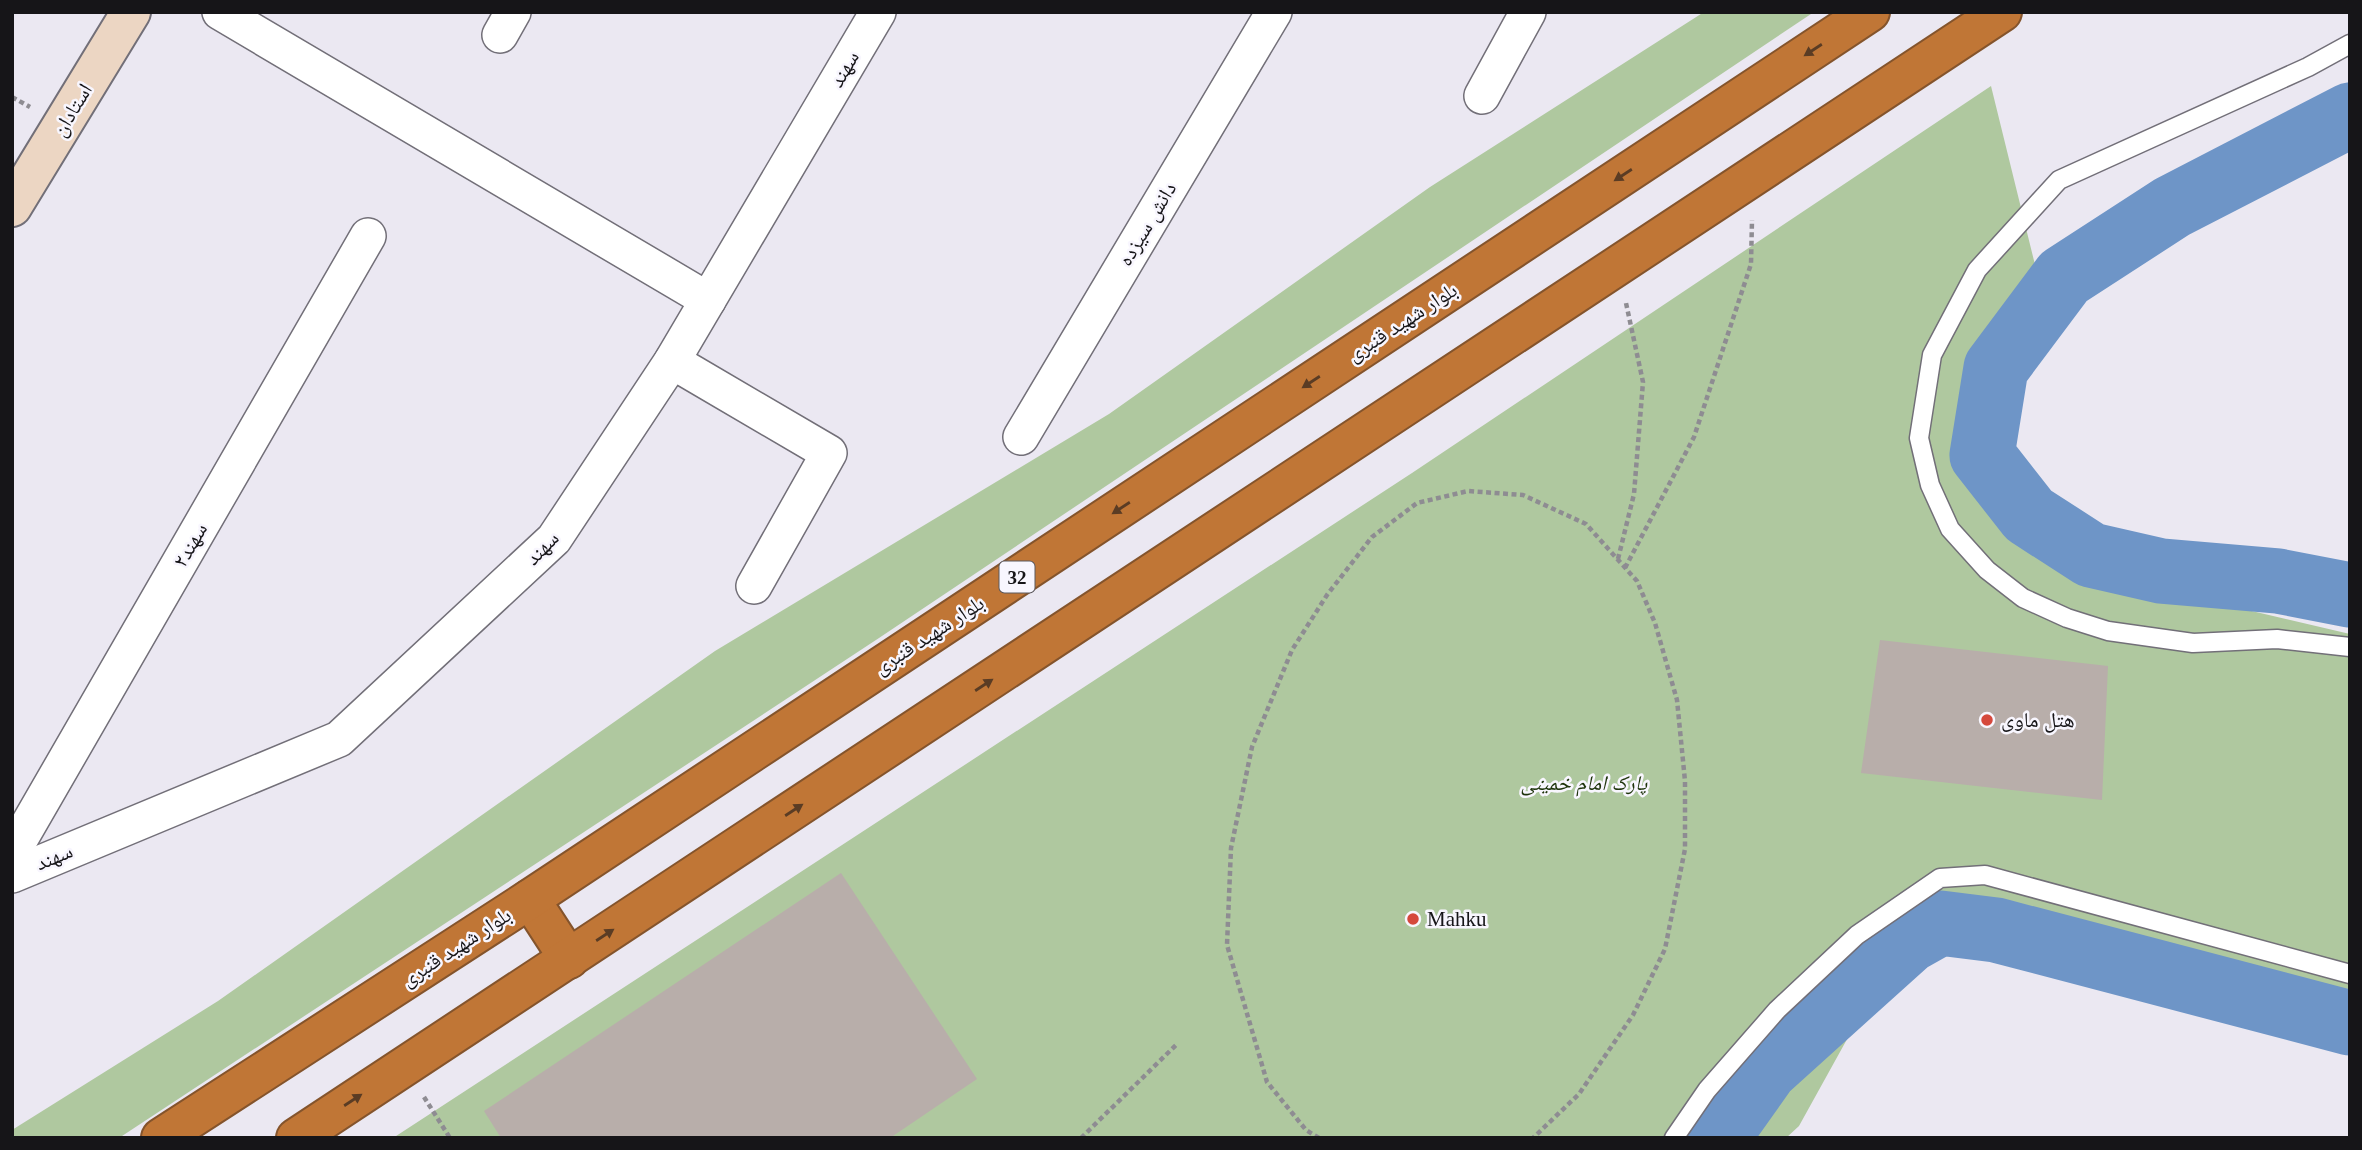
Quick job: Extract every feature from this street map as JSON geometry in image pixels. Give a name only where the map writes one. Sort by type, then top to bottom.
[{"type":"highway","name":"بلوار شهید قنبری","points":[[161,1138],[530,899],[1870,12]]},
{"type":"highway","points":[[296,1138],[2002,12]]},
{"type":"highway","points":[[530,899],[569,959]]},
{"type":"street","name":"استادان","points":[[12,207],[131,12]]},
{"type":"street","points":[[220,12],[708,300]]},
{"type":"street","name":"سهند","points":[[12,875],[339,739],[554,540],[672,361],[878,12]]},
{"type":"street","name":"دانش سیزده","points":[[1021,437],[1274,12]]},
{"type":"street","points":[[1482,96],[1528,12]]},
{"type":"street","name":"سهند۲","points":[[12,853],[368,236]]},
{"type":"street","points":[[672,361],[829,453],[754,586]]},
{"type":"lane","points":[[2350,44],[2308,67],[2059,180],[1978,270],[1932,355],[1919,438],[1930,485],[1951,529],[1987,570],[2023,598],[2067,618],[2108,631],[2193,643],[2277,639],[2350,647]]},
{"type":"lane","points":[[1674,1138],[1707,1090],[1777,1010],[1857,934],[1940,878],[1985,875],[2350,974]]},
{"type":"path","points":[[1625,568],[1694,437],[1724,353],[1751,264],[1754,229],[1746,181]]},
{"type":"path","points":[[1618,559],[1634,494],[1643,382],[1626,302]]},
{"type":"path","points":[[1319,1138],[1306,1130],[1268,1082],[1227,946],[1231,848],[1252,747],[1292,650],[1327,595],[1372,537],[1417,503],[1468,491],[1523,495],[1586,524],[1637,581],[1655,623],[1677,700],[1685,781],[1685,849],[1665,949],[1633,1015],[1579,1094],[1533,1138]]},
{"type":"path","points":[[1081,1138],[1176,1045]]},
{"type":"path","points":[[404,1067],[450,1138]]},
{"type":"green space","points":[[1704,12],[1814,12],[879,638],[119,1138],[12,1138],[12,1130],[218,1001],[715,651],[1109,414],[1430,187]]},
{"type":"green space","name":"پارک امام خمینی","points":[[1991,86],[2038,277],[1959,430],[2051,564],[2350,634],[2350,994],[2083,927],[1887,967],[1799,1126],[1786,1138],[393,1138],[1412,473]]},
{"type":"building","name":"هتل ماوی","points":[[1880,640],[2108,666],[2102,800],[1861,773]]},
{"type":"building","points":[[841,873],[977,1079],[890,1138],[501,1138],[484,1111]]},
{"type":"waterway","points":[[2350,115],[2172,207],[2064,277],[1996,368],[1982,455],[2029,515],[2091,555],[2161,571],[2278,581],[2350,595]]},
{"type":"waterway","points":[[1717,1138],[1766,1069],[1908,941],[1940,923],[1996,930],[2350,1023]]},
{"type":"place","name":"هتل ماوی","points":[[1987,720]]},
{"type":"place","name":"Mahku","points":[[1413,919]]}]
